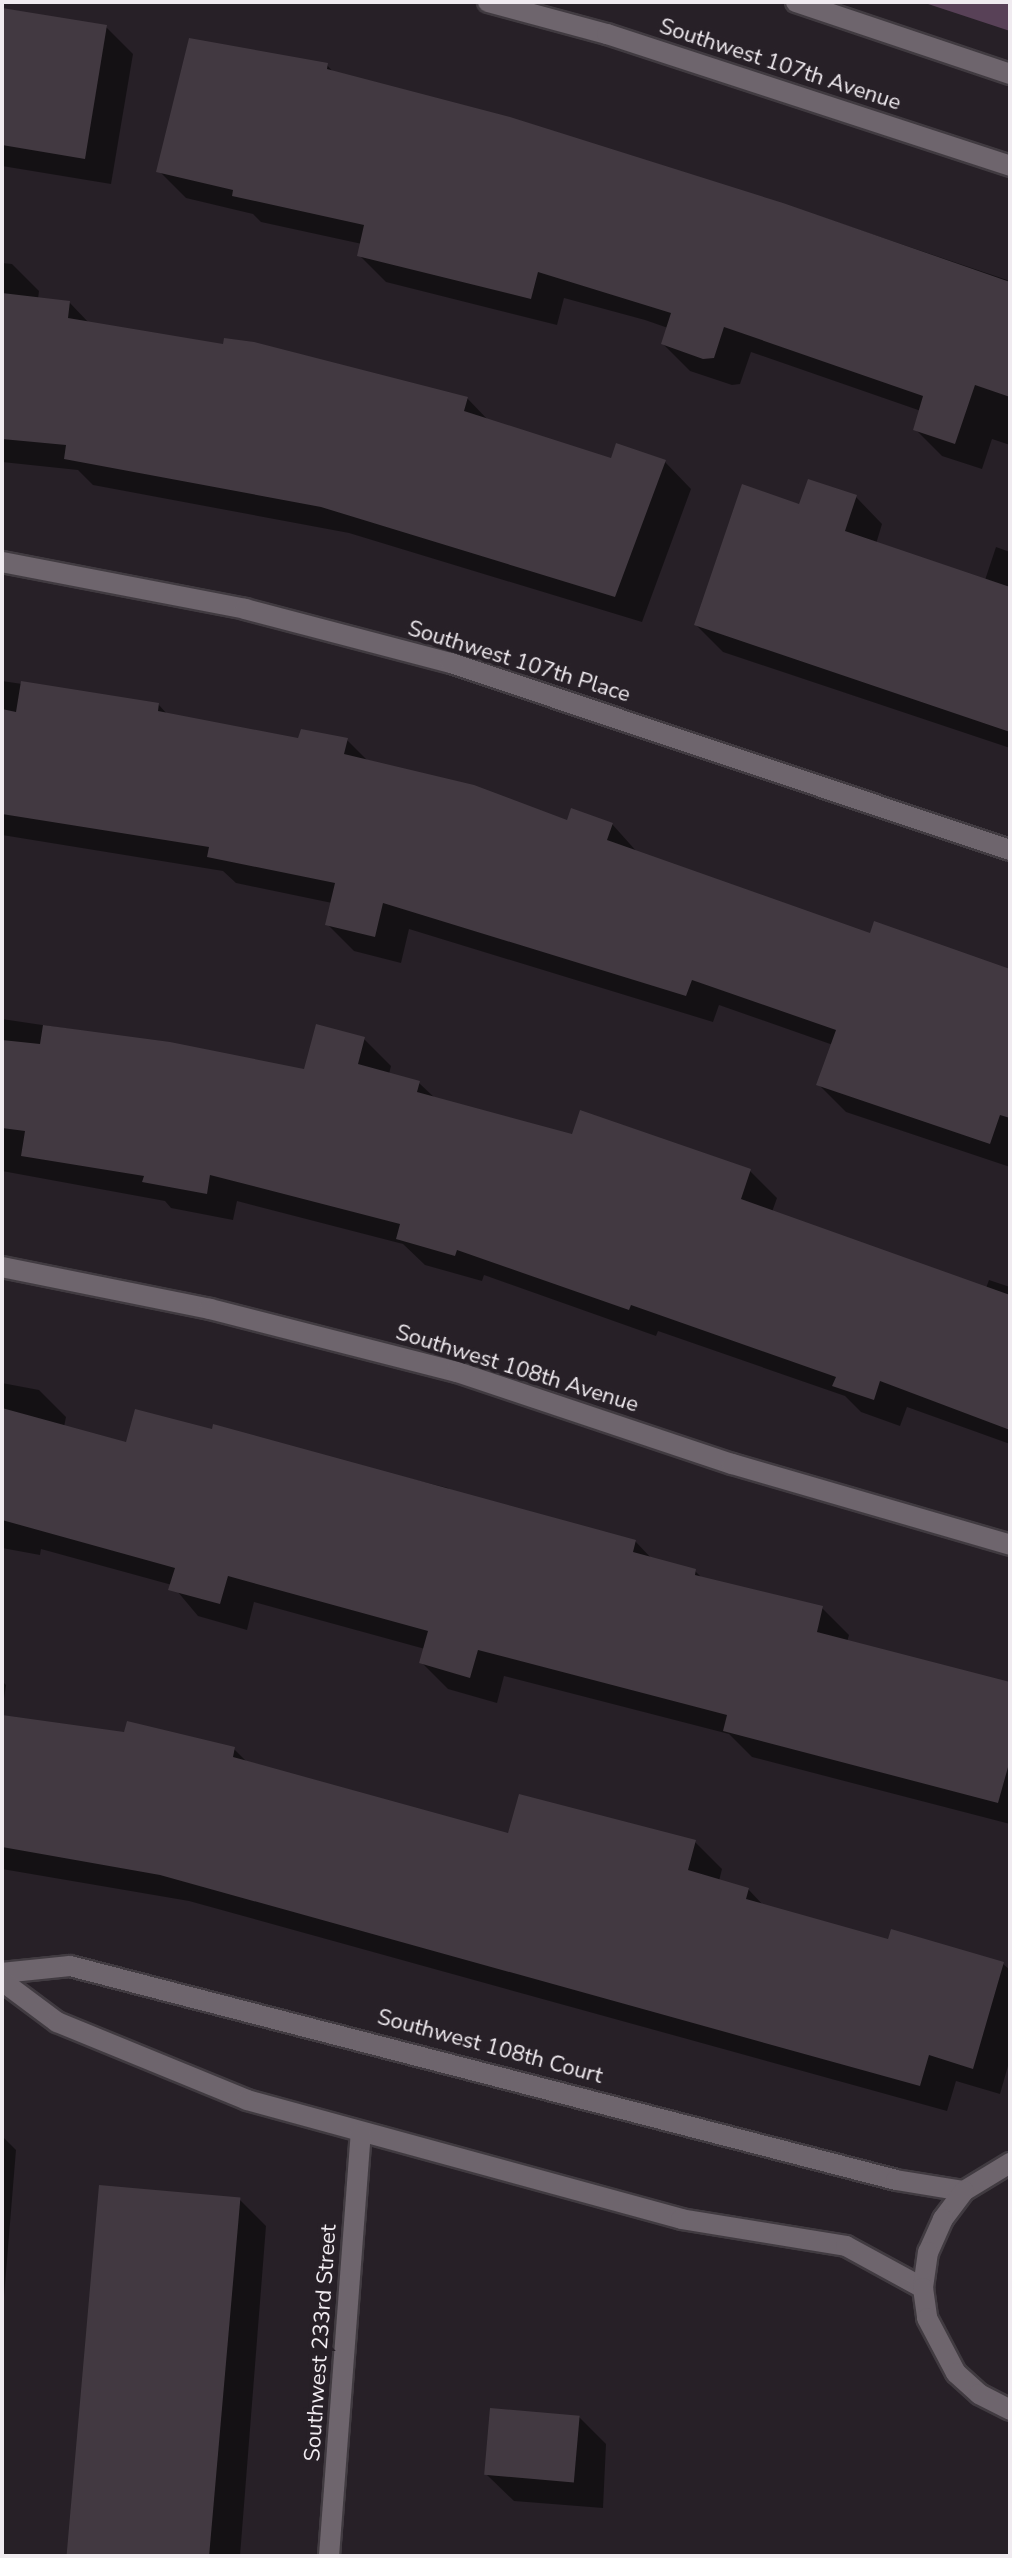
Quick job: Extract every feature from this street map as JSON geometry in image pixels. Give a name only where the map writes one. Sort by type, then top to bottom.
[{"type":"street","name":"Southwest 107th Avenue","points":[[488,2],[607,34],[1010,166]]},
{"type":"street","points":[[796,2],[1010,74]]},
{"type":"street","name":"Southwest 107th Place","points":[[2,562],[199,599],[451,663],[1010,850]]},
{"type":"street","name":"Southwest 108th Avenue","points":[[2,1267],[210,1309],[457,1372],[732,1464],[1010,1545]]},
{"type":"street","name":"Southwest 108th Court","points":[[2,1973],[70,1966],[896,2180],[964,2191]]},
{"type":"street","points":[[2,1981],[57,2022],[133,2057],[247,2100],[361,2134],[681,2219],[846,2246],[923,2288]]},
{"type":"street","name":"Southwest 233rd Street","points":[[329,2556],[361,2134]]},
{"type":"street","points":[[1010,2163],[964,2191],[943,2219],[928,2252],[923,2288],[927,2318],[956,2373],[979,2394],[1010,2410]]},
{"type":"shaded area","points":[[922,2],[1010,2],[1010,31]]},
{"type":"building","points":[[2,8],[107,25],[85,159],[2,145]]},
{"type":"building","points":[[189,38],[328,63],[327,69],[510,117],[783,203],[1010,282],[1010,397],[975,385],[955,444],[913,430],[923,396],[724,327],[714,358],[703,359],[661,344],[671,313],[538,272],[531,299],[357,256],[364,225],[232,196],[233,190],[156,172]]},
{"type":"building","points":[[2,293],[70,301],[68,318],[223,344],[224,338],[254,342],[468,397],[464,411],[611,458],[616,443],[666,460],[615,597],[321,507],[64,459],[66,445],[2,439]]},
{"type":"building","points":[[808,479],[857,495],[845,531],[1010,587],[1010,732],[694,625],[742,484],[799,504]]},
{"type":"building","points":[[21,681],[159,703],[158,711],[298,738],[301,729],[348,738],[344,754],[474,785],[567,820],[571,808],[613,823],[607,840],[870,933],[874,921],[1010,969],[1010,1118],[1000,1115],[990,1144],[816,1085],[836,1030],[692,980],[686,996],[383,903],[375,937],[325,925],[335,883],[207,857],[209,847],[2,814],[2,709],[16,712]]},
{"type":"building","points":[[316,1024],[365,1037],[358,1064],[420,1081],[417,1092],[572,1134],[580,1110],[751,1169],[741,1199],[1010,1295],[1010,1430],[880,1381],[874,1400],[832,1386],[836,1377],[631,1305],[629,1310],[457,1250],[455,1256],[396,1239],[400,1224],[210,1175],[207,1194],[142,1182],[144,1176],[21,1156],[25,1131],[2,1128],[2,1040],[40,1044],[43,1025],[170,1042],[304,1069]]},
{"type":"building","points":[[2,1408],[126,1442],[135,1409],[212,1429],[213,1424],[636,1540],[633,1552],[696,1569],[695,1575],[823,1606],[817,1632],[1010,1682],[1010,1760],[998,1803],[723,1731],[727,1715],[478,1650],[470,1678],[419,1663],[428,1631],[228,1576],[220,1604],[168,1590],[175,1568],[2,1520]]},
{"type":"building","points":[[2,1715],[124,1732],[127,1721],[235,1747],[233,1757],[508,1833],[519,1794],[696,1840],[688,1870],[749,1888],[746,1899],[888,1939],[891,1929],[1004,1962],[973,2069],[929,2055],[920,2086],[160,1875],[2,1847]]},
{"type":"building","points":[[99,2185],[240,2197],[209,2556],[67,2556]]},
{"type":"building","points":[[490,2408],[580,2416],[574,2483],[484,2475]]}]
